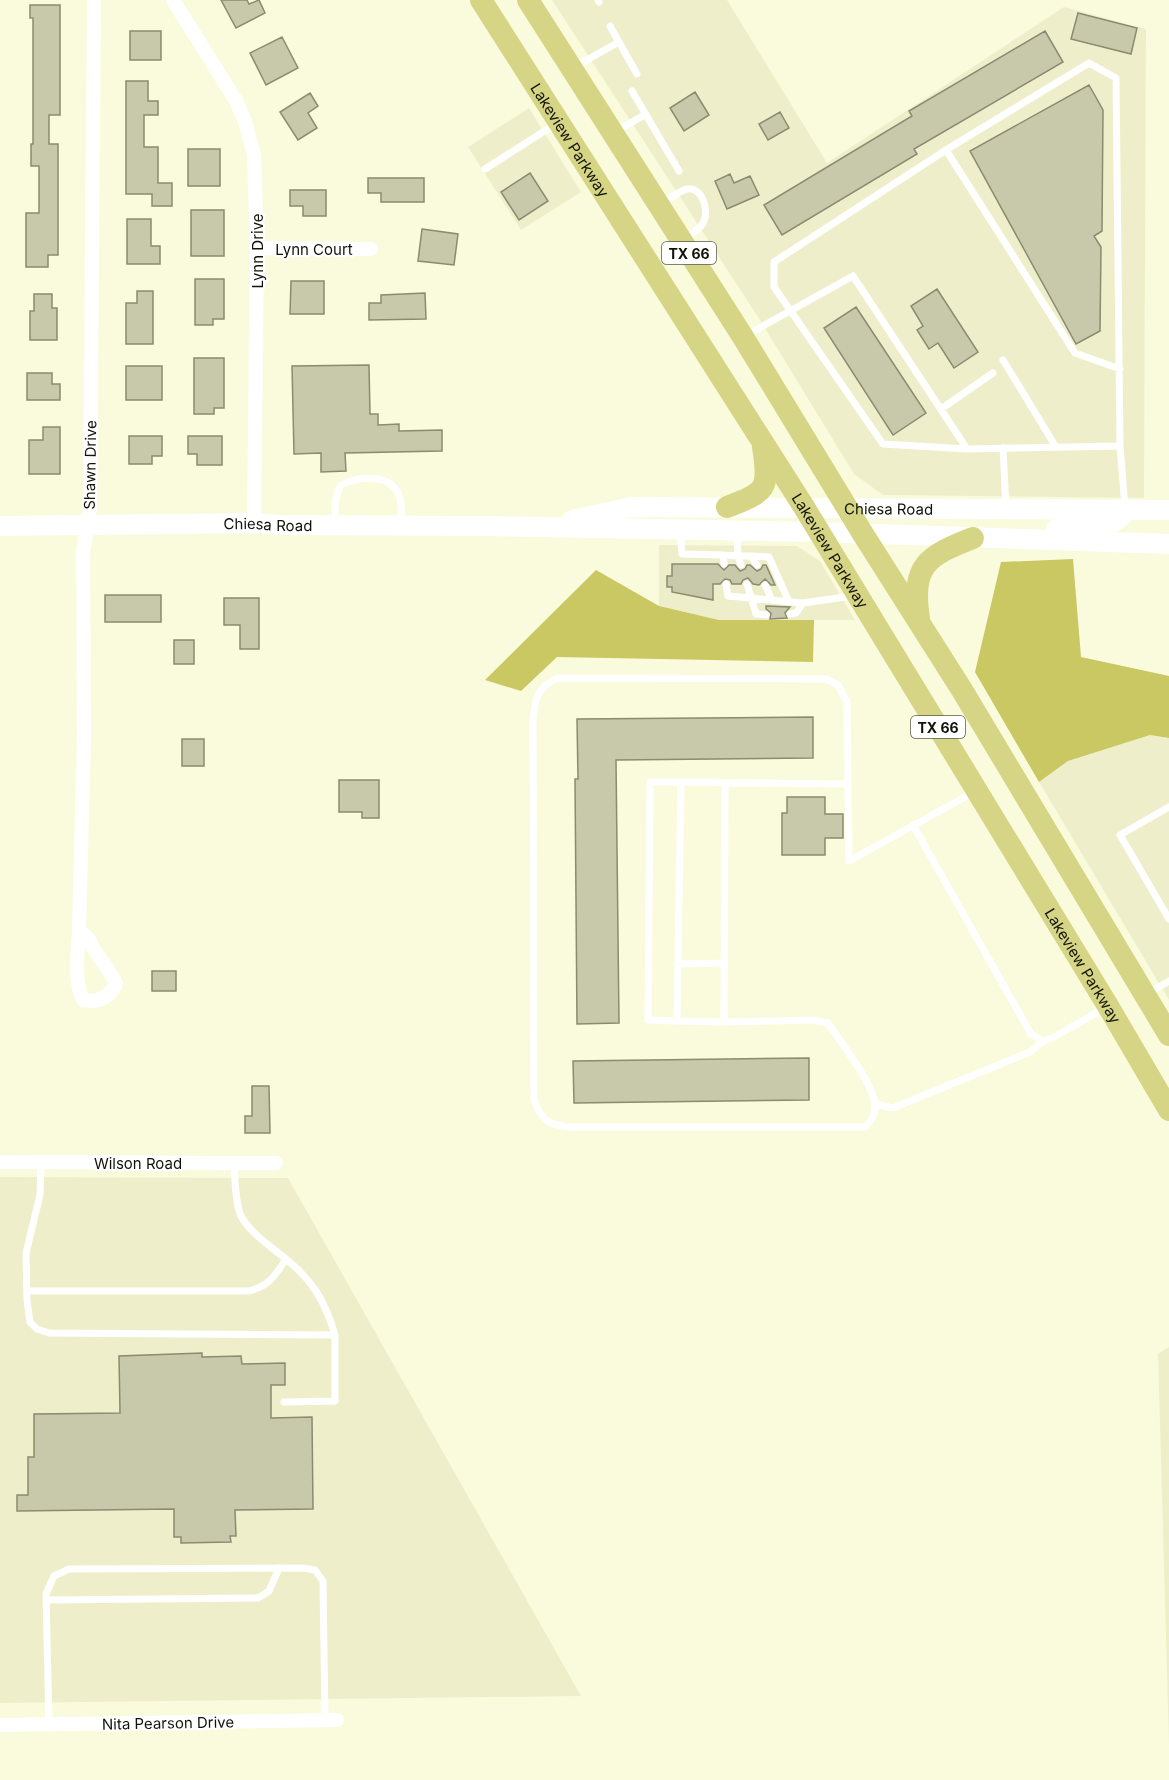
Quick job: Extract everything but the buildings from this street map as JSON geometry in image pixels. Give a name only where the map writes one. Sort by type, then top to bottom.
[{"type":"main road","name":"Lakeview Parkway","points":[[481,0],[804,507],[1169,1110]]},
{"type":"main road","name":"TX 66","points":[[528,0],[743,337],[968,700],[1169,1035]]},
{"type":"main road","points":[[624,224],[657,204]]},
{"type":"main road","points":[[727,507],[760,493],[764,487],[767,473],[761,440]]},
{"type":"main road","name":"Chiesa Road","points":[[537,527],[632,507],[1169,510]]},
{"type":"main road","points":[[1019,539],[1057,529],[1109,524],[1118,520],[1126,510]]},
{"type":"main road","name":"Chiesa Road","points":[[0,526],[254,523],[537,527],[819,532],[1169,544]]},
{"type":"main road","points":[[920,623],[916,597],[919,575],[942,550],[973,538]]},
{"type":"main road","points":[[1108,1006],[1145,995]]},
{"type":"street","name":"Shawn Drive","points":[[79,930],[90,939],[116,984],[112,992],[100,1000],[82,1000],[77,982],[84,738],[83,553],[91,498],[94,0]]},
{"type":"street","name":"Lynn Drive","points":[[173,0],[235,99],[251,139],[256,176],[257,248],[254,523]]},
{"type":"street","name":"Lynn Court","points":[[257,248],[371,249]]},
{"type":"street","name":"Wilson Road","points":[[0,1162],[276,1163]]},
{"type":"street","name":"Nita Pearson Drive","points":[[0,1725],[331,1720]]},
{"type":"lane","points":[[610,26],[637,74]]},
{"type":"lane","points":[[572,68],[620,42]]},
{"type":"lane","points":[[1120,446],[968,449],[883,444],[774,287],[774,262],[946,150],[1089,63],[1116,78],[1120,446],[1126,510]]},
{"type":"lane","points":[[632,91],[679,171]]},
{"type":"lane","points":[[613,134],[646,114]]},
{"type":"lane","points":[[485,169],[559,122]]},
{"type":"lane","points":[[946,150],[1076,353],[1120,369]]},
{"type":"lane","points":[[657,204],[686,189],[693,189],[702,197],[706,207],[705,221],[697,231],[681,242]]},
{"type":"lane","points":[[743,337],[853,276],[968,449]]},
{"type":"lane","points":[[1003,360],[1056,447]]},
{"type":"lane","points":[[941,409],[993,373]]},
{"type":"lane","points":[[1003,448],[1006,509]]},
{"type":"lane","points":[[335,525],[335,502],[340,486],[371,478],[384,481],[393,487],[399,496],[400,525]]},
{"type":"lane","points":[[680,530],[682,554],[769,557],[789,602]]},
{"type":"lane","points":[[737,531],[738,555],[741,565]]},
{"type":"lane","points":[[723,555],[724,564]]},
{"type":"lane","points":[[751,556],[757,565]]},
{"type":"lane","points":[[726,584],[728,596],[789,602],[803,603],[858,596]]},
{"type":"lane","points":[[747,584],[756,614],[766,615]]},
{"type":"lane","points":[[765,585],[772,600]]},
{"type":"lane","points":[[790,614],[796,613],[803,603]]},
{"type":"lane","points":[[848,784],[650,782],[648,1020],[724,1022],[814,1020],[828,1023],[870,1087],[875,1104],[873,1117],[865,1127],[566,1127],[551,1124],[540,1116],[534,1100],[533,719],[535,699],[546,683],[558,678],[825,679],[838,685],[847,702],[849,861],[976,791]]},
{"type":"lane","points":[[677,1021],[681,782]]},
{"type":"lane","points":[[724,783],[724,1022]]},
{"type":"lane","points":[[1169,807],[1120,835],[1169,919]]},
{"type":"lane","points":[[913,825],[1031,1034],[1043,1041]]},
{"type":"lane","points":[[677,964],[723,963]]},
{"type":"lane","points":[[1145,995],[1169,981]]},
{"type":"lane","points":[[875,1104],[893,1108],[1030,1052],[1043,1041],[1108,1006]]},
{"type":"lane","points":[[41,1162],[40,1195],[26,1253],[30,1322],[37,1329],[49,1334],[335,1335]]},
{"type":"lane","points":[[234,1163],[241,1216],[261,1239],[306,1277],[320,1294],[335,1335],[335,1401],[284,1402]]},
{"type":"lane","points":[[27,1291],[249,1291],[265,1286],[273,1279],[286,1259]]},
{"type":"lane","points":[[47,1600],[258,1598],[269,1591],[279,1568]]},
{"type":"lane","points":[[49,1724],[46,1594],[54,1576],[69,1569],[303,1568],[315,1570],[323,1581],[331,1720]]},
{"type":"shaded area","points":[[552,0],[727,0],[827,163],[1064,7],[1146,29],[1144,498],[883,495],[854,474],[758,317]]},
{"type":"shaded area","points":[[529,108],[581,192],[521,230],[468,147]]},
{"type":"shaded area","points":[[659,545],[797,546],[820,561],[855,620],[719,620],[659,606]]},
{"type":"shaded area","points":[[1073,559],[1081,657],[1169,676],[1169,738],[1150,735],[1068,761],[1039,782],[975,672],[1001,562]]},
{"type":"shaded area","points":[[596,570],[659,606],[719,620],[814,620],[813,662],[557,657],[521,691],[485,680]]},
{"type":"shaded area","points":[[1150,735],[1169,738],[1169,1000],[1039,782],[1068,761]]},
{"type":"shaded area","points":[[0,1177],[288,1178],[581,1696],[0,1703]]},
{"type":"shaded area","points":[[1169,1347],[1169,1745],[1158,1354]]}]
